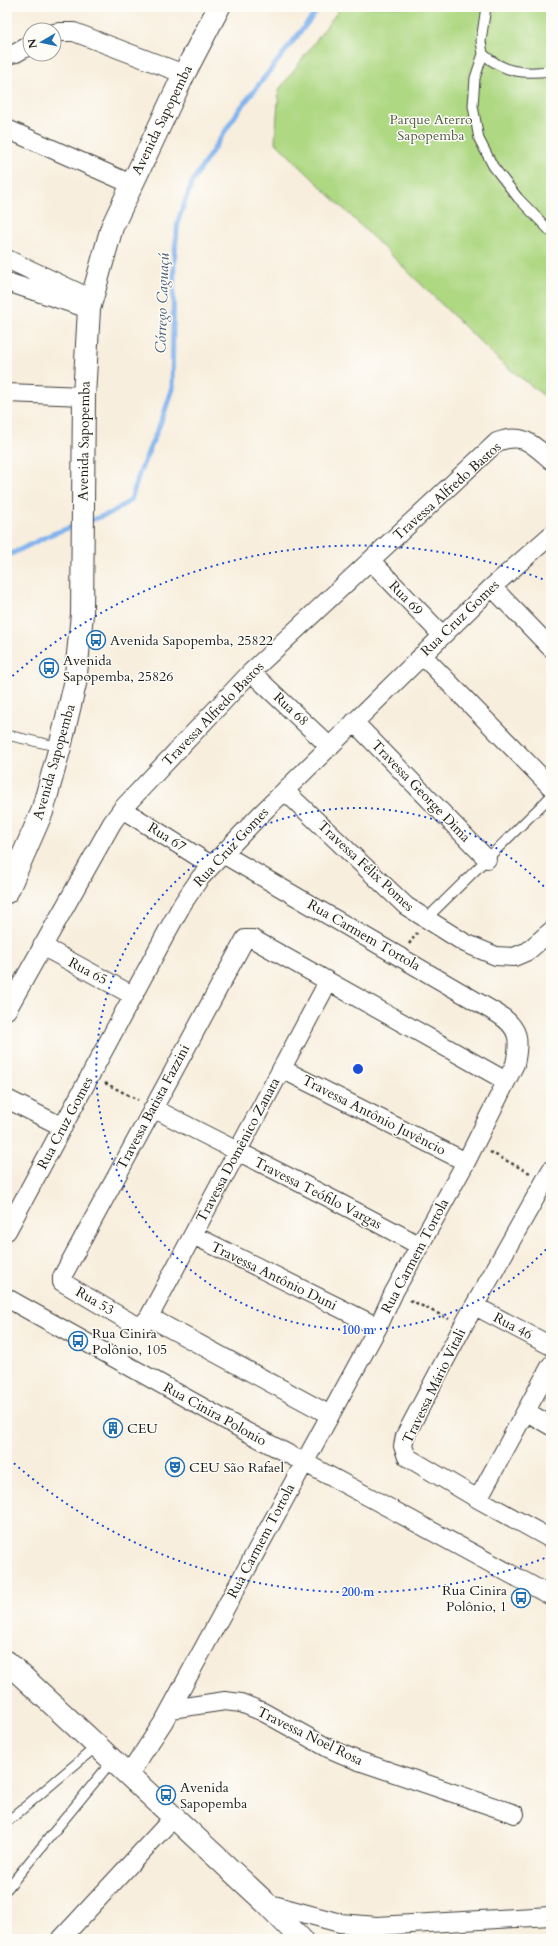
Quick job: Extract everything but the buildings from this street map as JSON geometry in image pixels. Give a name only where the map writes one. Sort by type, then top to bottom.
[{"type":"main road","name":"Avenida Sapopemba","points":[[7,892],[42,812],[75,684],[82,614],[84,557],[84,396],[91,304],[112,227],[184,74],[219,7]]},
{"type":"main road","points":[[7,1662],[104,1754],[266,1903],[301,1939]]},
{"type":"street","points":[[62,32],[74,32],[184,74]]},
{"type":"street","points":[[7,56],[22,50]]},
{"type":"street","points":[[7,129],[131,184]]},
{"type":"street","points":[[7,259],[91,304]]},
{"type":"street","points":[[7,282],[91,304]]},
{"type":"street","points":[[7,393],[84,396]]},
{"type":"street","name":"Travessa Alfredo Bastos","points":[[7,1010],[112,823],[122,809],[251,672],[496,442],[513,438],[527,441],[551,460]]},
{"type":"street","name":"Rua Cruz Gomes","points":[[7,1231],[183,903],[200,878],[442,635],[492,587],[551,535]]},
{"type":"street","name":"Rua 69","points":[[370,561],[442,635]]},
{"type":"street","points":[[492,587],[551,648]]},
{"type":"street","points":[[422,655],[551,787]]},
{"type":"street","name":"Rua 68","points":[[251,672],[330,747]]},
{"type":"street","name":"Travessa George Dima","points":[[354,722],[487,859]]},
{"type":"street","name":"Travessa Félix Pomes","points":[[285,791],[406,906],[426,919]]},
{"type":"street","name":"Rua 67","points":[[122,809],[217,860]]},
{"type":"street","name":"Rua Carmem Tortola","points":[[128,1776],[171,1708],[378,1327],[394,1292],[466,1162],[515,1064],[519,1039],[510,1022],[402,956],[217,860]]},
{"type":"street","points":[[426,919],[481,951],[506,957],[524,954],[551,931]]},
{"type":"street","name":"Travessa Batista Fazzini","points":[[61,1281],[242,942],[250,938],[328,982]]},
{"type":"street","name":"Rua 65","points":[[42,946],[134,996]]},
{"type":"street","points":[[328,982],[506,1081]]},
{"type":"street","name":"Travessa Domênico Zanata","points":[[149,1317],[328,982]]},
{"type":"street","name":"Travessa Antônio Juvêncio","points":[[282,1069],[466,1162]]},
{"type":"street","points":[[7,1098],[63,1127]]},
{"type":"street","name":"Travessa Teófilo Vargas","points":[[153,1108],[363,1215],[420,1246]]},
{"type":"street","name":"Travessa Mário Vitali","points":[[550,1175],[463,1326],[406,1436],[403,1446],[407,1457],[478,1499],[551,1539]]},
{"type":"street","name":"Travessa Antônio Duni","points":[[193,1235],[378,1327]]},
{"type":"street","name":"Rua 53","points":[[61,1281],[135,1325],[143,1324],[149,1317]]},
{"type":"street","name":"Rua Cinira Polonio","points":[[7,1298],[245,1431],[551,1596]]},
{"type":"street","name":"Rua 46","points":[[475,1306],[551,1346]]},
{"type":"street","points":[[149,1317],[330,1415]]},
{"type":"street","points":[[478,1499],[527,1412],[551,1365]]},
{"type":"street","points":[[527,1412],[551,1426]]},
{"type":"street","name":"Travessa Noel Rosa","points":[[171,1708],[225,1701],[241,1703],[263,1712],[328,1748],[356,1760],[515,1814]]},
{"type":"street","points":[[61,1939],[173,1818]]},
{"type":"street","points":[[266,1903],[340,1923],[378,1926],[551,1916]]},
{"type":"lane","points":[[486,7],[481,42],[483,54],[475,78],[473,106],[479,139],[493,166],[518,198],[551,232]]},
{"type":"lane","points":[[483,54],[495,64],[508,70],[529,73],[551,71]]},
{"type":"lane","points":[[7,735],[60,746]]},
{"type":"lane","name":"Travessa Félix Pomes","points":[[426,919],[551,796]]},
{"type":"lane","points":[[7,1822],[104,1754]]},
{"type":"lane","points":[[7,1889],[104,1754]]},
{"type":"path","points":[[402,956],[426,919]]},
{"type":"path","points":[[91,1075],[153,1108]]},
{"type":"path","points":[[474,1144],[538,1177],[550,1175]]},
{"type":"path","points":[[394,1292],[463,1326]]},
{"type":"green space","name":"Parque Aterro Sapopemba","points":[[341,7],[551,7],[551,401],[502,363],[275,142],[279,90]]},
{"type":"waterway","name":"Córrego Caguaçú","points":[[89,521],[111,513],[131,500],[139,474],[162,419],[172,390],[174,260],[178,221],[192,182],[239,110],[320,7]]},
{"type":"waterway","name":"Córrego Caguaçú","points":[[7,556],[52,534],[77,525]]},
{"type":"place","name":"Avenida Sapopemba, 25822","points":[[96,640]]},
{"type":"place","name":"Avenida Sapopemba, 25826","points":[[49,668]]},
{"type":"place","name":"Rua Cinira Polônio, 105","points":[[78,1341]]},
{"type":"place","name":"CEU","points":[[113,1428]]},
{"type":"place","name":"CEU São Rafael","points":[[175,1467]]},
{"type":"place","name":"Rua Cinira Polônio, 1","points":[[521,1598]]},
{"type":"place","name":"Avenida Sapopemba","points":[[166,1795]]}]
